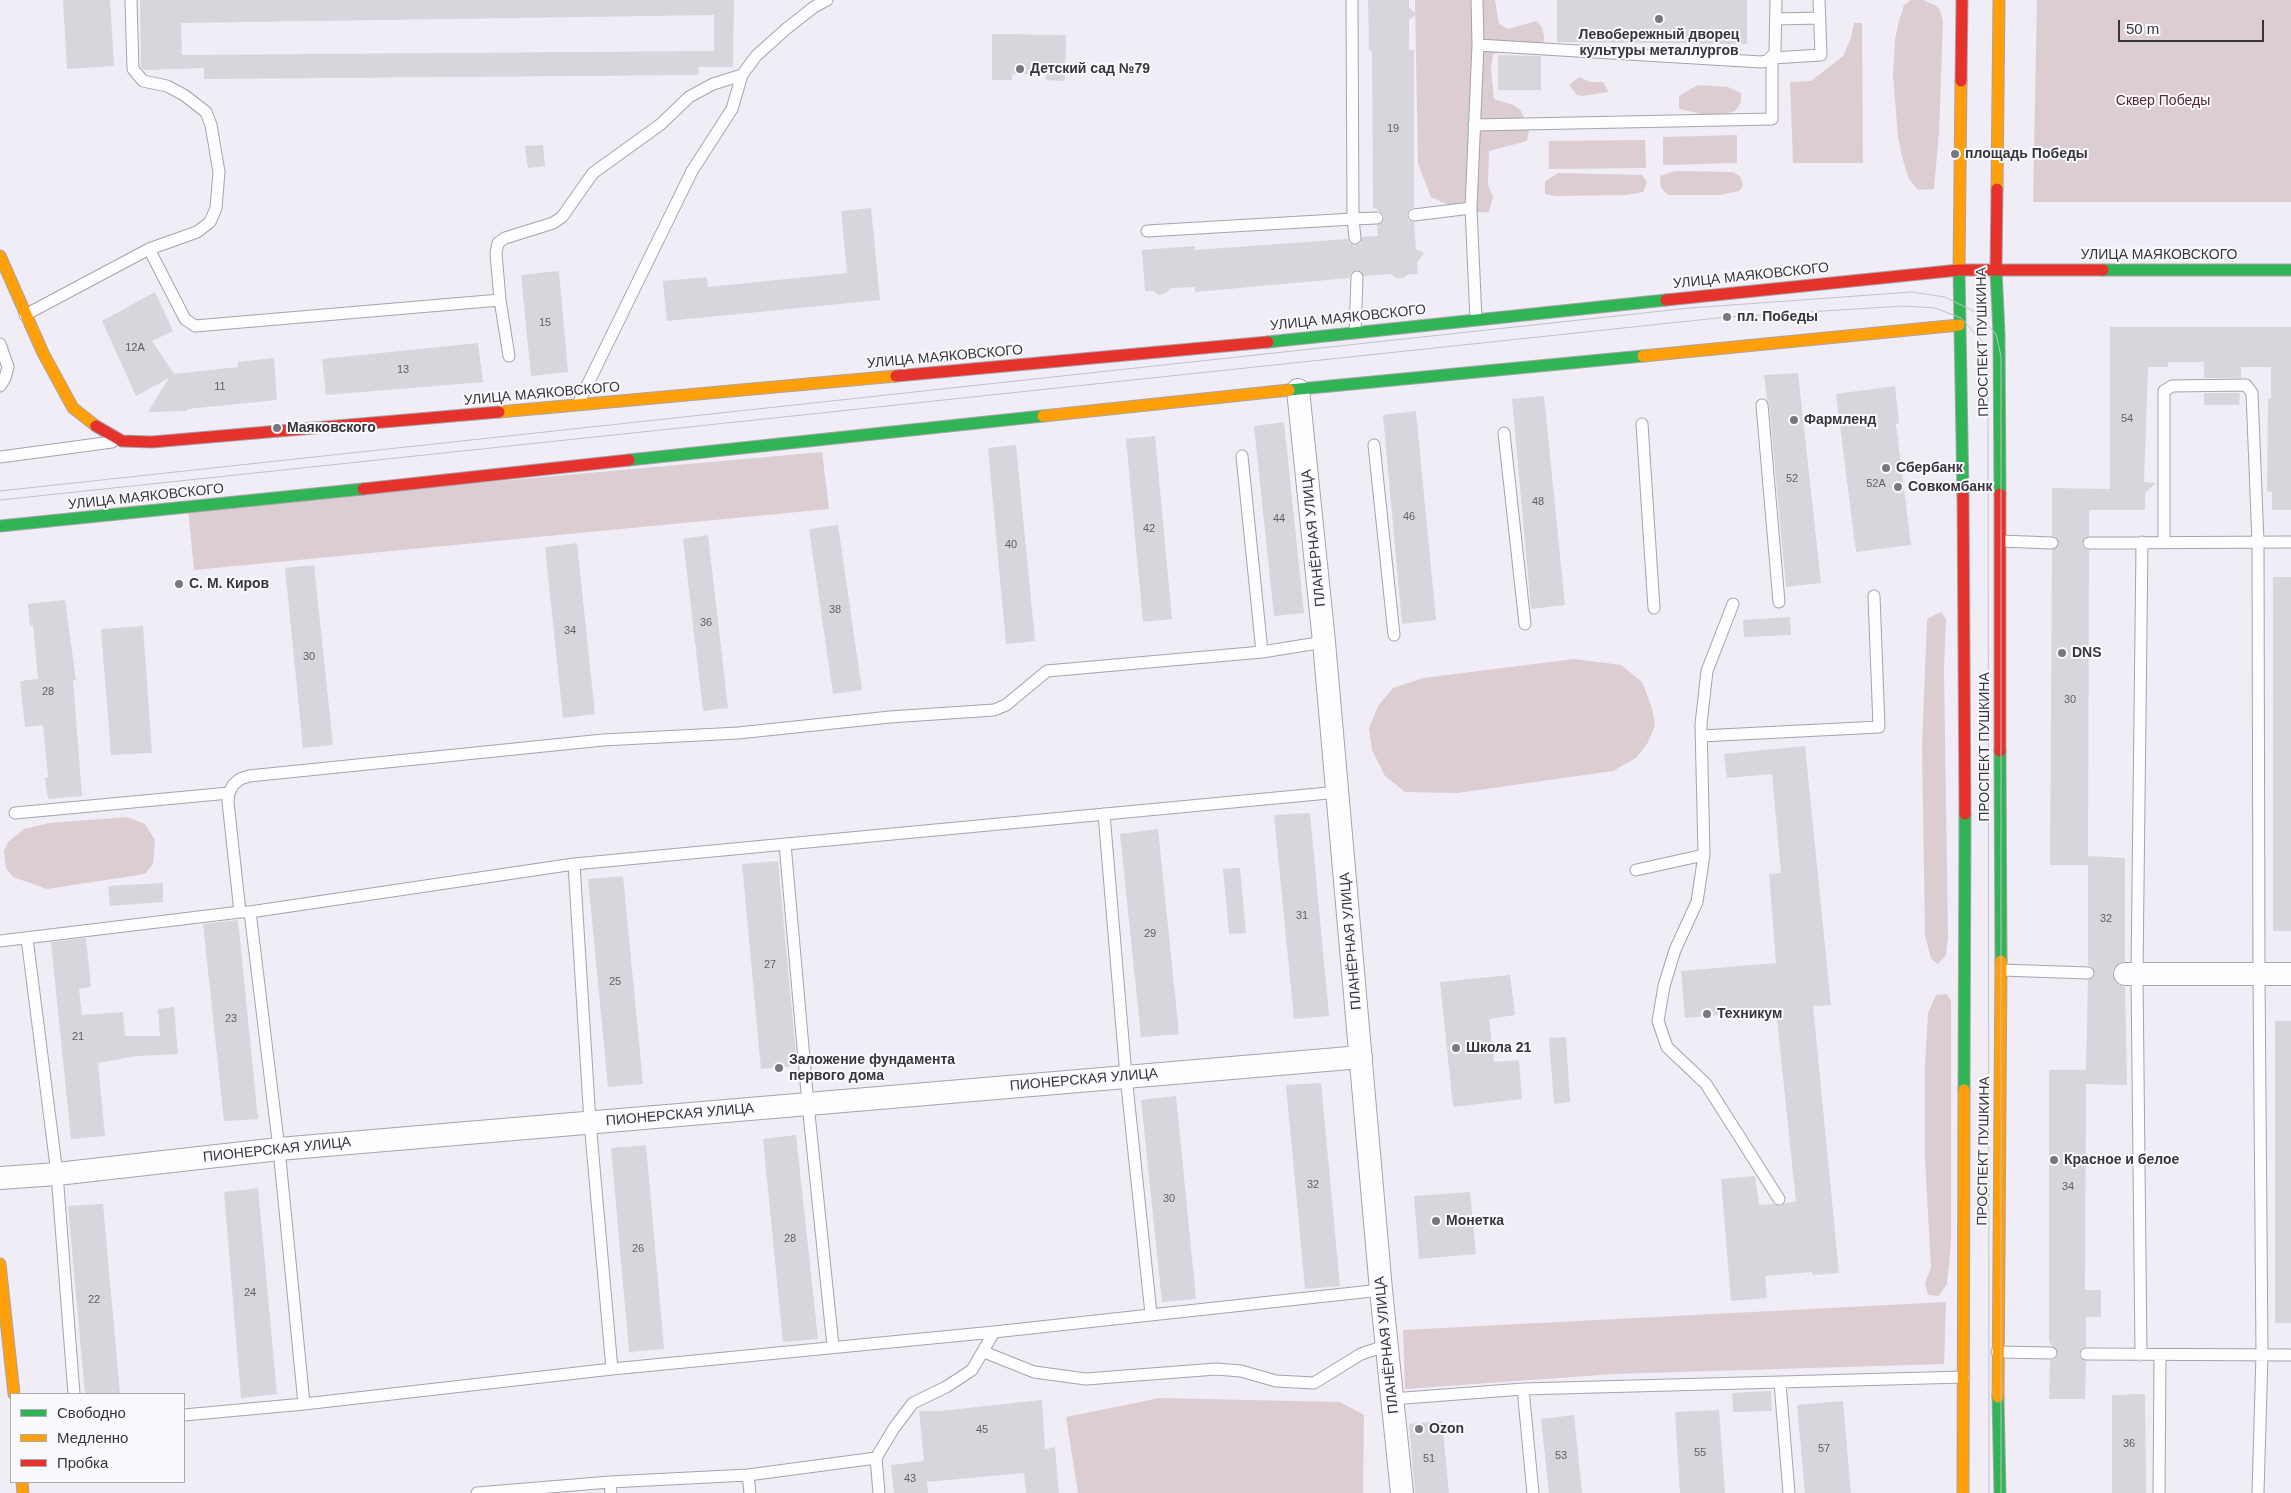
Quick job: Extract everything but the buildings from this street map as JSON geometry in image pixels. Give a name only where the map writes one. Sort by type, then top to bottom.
[{"type":"main road","name":"ПРОСПЕКТ ПУШКИНА","points":[[1962,0],[1959,325],[1965,592],[1963,1493]]},
{"type":"main road","name":"ПРОСПЕКТ ПУШКИНА","points":[[1999,0],[1996,270],[1999,334],[2000,541],[2001,970],[1997,1352],[2000,1493]]},
{"type":"main road","name":"УЛИЦА МАЯКОВСКОГО","points":[[0,256],[5,279],[58,383],[73,408],[102,431],[122,441],[152,442],[578,406],[1355,333],[1959,270],[2291,270]]},
{"type":"main road","points":[[1986,286],[1996,270]]},
{"type":"main road","points":[[1959,325],[1970,309]]},
{"type":"main road","name":"УЛИЦА МАЯКОВСКОГО","points":[[0,526],[397,486],[836,437],[1959,325]]},
{"type":"main road","points":[[0,1264],[14,1393]]},
{"type":"street","name":"ПЛАНЁРНАЯ УЛИЦА","points":[[1298,390],[1339,792],[1361,1057],[1402,1493]]},
{"type":"street","points":[[2131,974],[2291,974]]},
{"type":"street","name":"ПИОНЕРСКАЯ УЛИЦА","points":[[0,1178],[57,1174],[279,1149],[1361,1057]]},
{"type":"lane","points":[[25,315],[150,249],[197,232],[210,222],[216,208],[219,172],[206,112],[176,90],[143,81],[133,69],[131,0]]},
{"type":"lane","points":[[578,406],[692,170],[732,109],[742,75],[756,56],[786,29],[814,7],[827,0]]},
{"type":"lane","points":[[1352,0],[1353,219],[1355,238]]},
{"type":"lane","points":[[1476,320],[1471,208],[1478,45],[1477,0]]},
{"type":"lane","points":[[1474,126],[1772,119],[1772,58],[1776,48],[1776,0]]},
{"type":"lane","points":[[1478,45],[1761,62],[1772,58],[1821,55],[1819,0]]},
{"type":"lane","points":[[1776,19],[1820,18]]},
{"type":"lane","points":[[509,356],[500,300],[496,252],[501,240],[553,223],[562,216],[593,173],[661,124],[690,97],[713,84],[742,75]]},
{"type":"lane","points":[[1414,215],[1471,208]]},
{"type":"lane","points":[[1146,231],[1377,218]]},
{"type":"lane","points":[[150,249],[185,319],[195,326],[500,300]]},
{"type":"lane","points":[[1355,333],[1357,277]]},
{"type":"lane","points":[[0,344],[8,367],[5,378],[0,386]]},
{"type":"lane","points":[[2164,542],[2164,391],[2172,386],[2243,384],[2249,387],[2252,393],[2258,542],[2262,1355],[2258,1493]]},
{"type":"lane","points":[[1762,405],[1779,602]]},
{"type":"lane","points":[[1642,424],[1654,608]]},
{"type":"lane","points":[[1504,433],[1525,624]]},
{"type":"lane","points":[[0,457],[122,441]]},
{"type":"lane","points":[[1374,445],[1394,634]]},
{"type":"lane","points":[[1242,456],[1262,652]]},
{"type":"lane","points":[[2000,541],[2052,543]]},
{"type":"lane","points":[[2141,1355],[2131,974],[2142,542]]},
{"type":"lane","points":[[2089,543],[2291,542]]},
{"type":"lane","points":[[1701,736],[1879,727],[1874,596]]},
{"type":"lane","points":[[1733,604],[1707,671],[1701,736],[1704,855],[1697,902],[1674,950],[1664,986],[1658,1021],[1667,1047],[1706,1084],[1779,1199]]},
{"type":"lane","points":[[304,1404],[279,1149],[228,802],[229,793],[233,785],[240,779],[249,776],[603,740],[738,733],[890,717],[994,710],[1006,705],[1041,674],[1053,670],[1262,652],[1324,642]]},
{"type":"lane","points":[[0,941],[245,912],[574,864],[1339,792]]},
{"type":"lane","points":[[15,813],[229,793]]},
{"type":"lane","points":[[1104,814],[1126,1076],[1151,1314]]},
{"type":"lane","points":[[785,844],[808,1104],[833,1346]]},
{"type":"lane","points":[[1636,870],[1704,855]]},
{"type":"lane","points":[[574,864],[590,1122],[612,1369]]},
{"type":"lane","points":[[27,938],[57,1174],[74,1393]]},
{"type":"lane","points":[[2001,970],[2088,973]]},
{"type":"lane","points":[[185,1415],[304,1404],[833,1346],[994,1332],[1382,1290]]},
{"type":"lane","points":[[879,1493],[876,1458],[894,1428],[913,1403],[961,1379],[972,1370],[994,1332]]},
{"type":"lane","points":[[984,1352],[1034,1372],[1086,1379],[1216,1369],[1241,1371],[1276,1381],[1314,1383],[1361,1354],[1388,1345]]},
{"type":"lane","points":[[1997,1352],[2051,1353]]},
{"type":"lane","points":[[2086,1354],[2291,1355]]},
{"type":"lane","points":[[2159,1493],[2160,1355]]},
{"type":"lane","points":[[1392,1399],[1523,1389],[1964,1377]]},
{"type":"lane","points":[[1780,1383],[1788,1493]]},
{"type":"lane","points":[[1523,1389],[1533,1493]]},
{"type":"lane","points":[[472,1493],[611,1488],[748,1475],[876,1458]]},
{"type":"lane","points":[[748,1475],[750,1493]]},
{"type":"green space","points":[[1415,0],[1495,0],[1499,24],[1508,29],[1537,21],[1542,28],[1544,36],[1543,51],[1511,51],[1493,54],[1491,69],[1494,99],[1514,105],[1521,111],[1529,130],[1527,141],[1489,151],[1488,185],[1493,197],[1489,212],[1466,213],[1431,197],[1418,164]]},
{"type":"green space","points":[[1911,0],[1923,0],[1935,5],[1940,10],[1943,21],[1939,133],[1934,189],[1918,190],[1909,179],[1898,137],[1893,76],[1895,39],[1904,5]]},
{"type":"green space","name":"Сквер Победы","points":[[2037,0],[2291,0],[2291,202],[2033,202]]},
{"type":"green space","points":[[1854,23],[1862,23],[1863,163],[1793,163],[1790,82],[1811,81],[1843,56],[1851,38]]},
{"type":"green space","points":[[1579,77],[1590,82],[1603,82],[1609,92],[1577,95],[1569,85]]},
{"type":"green space","points":[[1698,85],[1728,87],[1741,93],[1741,102],[1735,111],[1715,117],[1679,109],[1679,96]]},
{"type":"green space","points":[[1737,135],[1737,163],[1663,165],[1663,137]]},
{"type":"green space","points":[[1645,140],[1646,168],[1549,169],[1549,141]]},
{"type":"green space","points":[[1675,171],[1732,172],[1740,176],[1743,185],[1739,191],[1719,195],[1668,195],[1661,188],[1660,176]]},
{"type":"green space","points":[[1558,173],[1642,175],[1647,182],[1643,192],[1627,195],[1556,196],[1545,194],[1545,181]]},
{"type":"green space","points":[[822,452],[829,509],[194,570],[188,509]]},
{"type":"green space","points":[[1941,612],[1946,619],[1944,671],[1948,937],[1946,955],[1938,964],[1931,959],[1925,935],[1922,746],[1927,619]]},
{"type":"green space","points":[[1574,659],[1621,665],[1642,682],[1652,708],[1655,726],[1647,744],[1636,758],[1613,771],[1457,793],[1405,792],[1385,776],[1372,750],[1369,728],[1378,706],[1393,688],[1423,678]]},
{"type":"green space","points":[[127,817],[145,824],[155,840],[153,864],[145,874],[47,889],[13,877],[6,868],[4,851],[8,842],[24,829],[49,823]]},
{"type":"green space","points":[[1947,994],[1951,1001],[1951,1243],[1947,1284],[1939,1296],[1928,1295],[1925,1283],[1931,1268],[1925,1160],[1925,1064],[1928,1013],[1936,995]]},
{"type":"green space","points":[[1946,1302],[1944,1364],[1614,1374],[1405,1389],[1403,1330]]},
{"type":"green space","points":[[1160,1398],[1340,1402],[1364,1415],[1363,1493],[1078,1493],[1066,1417]]},
{"type":"tram line","points":[[0,491],[1690,308],[1912,292],[1945,297],[1975,312],[1996,334],[2001,356],[2001,1493]]},
{"type":"tram line","points":[[0,500],[1727,317],[1903,306],[1935,308],[1961,318],[1982,341],[1988,362],[1989,1493]]},
{"type":"traffic: fast","points":[[1959,270],[1963,496]]},
{"type":"traffic: fast","points":[[1996,270],[1999,334],[2000,494]]},
{"type":"traffic: fast","points":[[2103,270],[2291,270]]},
{"type":"traffic: fast","points":[[1268,342],[1666,300]]},
{"type":"traffic: fast","points":[[1289,390],[1643,356]]},
{"type":"traffic: fast","points":[[629,460],[1043,416]]},
{"type":"traffic: fast","points":[[0,526],[363,489]]},
{"type":"traffic: fast","points":[[2000,751],[2001,961]]},
{"type":"traffic: fast","points":[[1964,1090],[1965,814]]},
{"type":"traffic: fast","points":[[1998,1397],[2000,1493]]},
{"type":"traffic: slow","points":[[1997,189],[1999,0]]},
{"type":"traffic: slow","points":[[1959,270],[1961,81]]},
{"type":"traffic: slow","points":[[0,256],[43,353],[73,408],[96,426]]},
{"type":"traffic: slow","points":[[1643,356],[1959,325]]},
{"type":"traffic: slow","points":[[499,412],[896,376]]},
{"type":"traffic: slow","points":[[1043,416],[1289,390]]},
{"type":"traffic: slow","points":[[1998,1397],[2001,961]]},
{"type":"traffic: slow","points":[[1963,1493],[1964,1090]]},
{"type":"traffic: slow","points":[[0,1264],[14,1393]]},
{"type":"traffic: slow","points":[[22,1483],[23,1493]]},
{"type":"traffic: jam","points":[[1961,81],[1962,0]]},
{"type":"traffic: jam","points":[[1997,189],[1996,270],[2103,270]]},
{"type":"traffic: jam","points":[[1666,300],[1959,270],[1996,270]]},
{"type":"traffic: jam","points":[[896,376],[1268,342]]},
{"type":"traffic: jam","points":[[96,426],[122,441],[152,442],[499,412]]},
{"type":"traffic: jam","points":[[363,489],[629,460]]},
{"type":"traffic: jam","points":[[2000,494],[2000,751]]},
{"type":"traffic: jam","points":[[1963,496],[1965,814]]},
{"type":"place","name":"Левобережный дворец культуры металлургов","points":[[1659,19]]},
{"type":"place","name":"Детский сад №79","points":[[1020,69]]},
{"type":"place","name":"площадь Победы","points":[[1955,154]]},
{"type":"place","name":"пл. Победы","points":[[1727,317]]},
{"type":"place","name":"Фармленд","points":[[1794,420]]},
{"type":"place","name":"Маяковского","points":[[277,428]]},
{"type":"place","name":"Сбербанк","points":[[1886,468]]},
{"type":"place","name":"Совкомбанк","points":[[1898,487]]},
{"type":"place","name":"С. М. Киров","points":[[179,584]]},
{"type":"place","name":"DNS","points":[[2062,653]]},
{"type":"place","name":"Техникум","points":[[1707,1014]]},
{"type":"place","name":"Школа 21","points":[[1456,1048]]},
{"type":"place","name":"Заложение фундамента первого дома","points":[[779,1068]]},
{"type":"place","name":"Красное и белое","points":[[2054,1160]]},
{"type":"place","name":"Монетка","points":[[1436,1221]]},
{"type":"place","name":"Ozon","points":[[1419,1429]]}]
